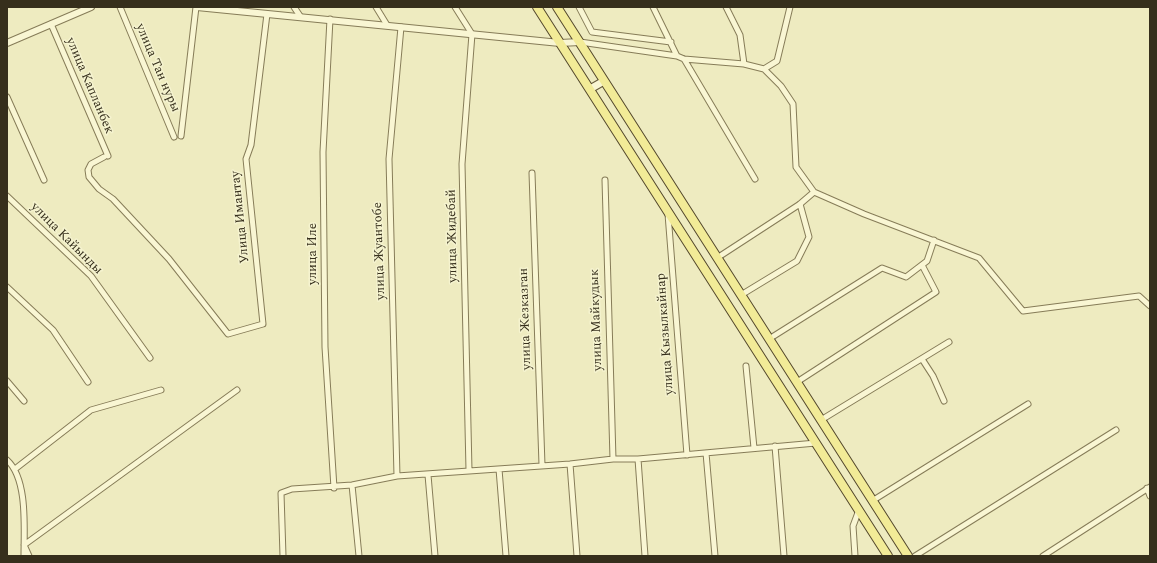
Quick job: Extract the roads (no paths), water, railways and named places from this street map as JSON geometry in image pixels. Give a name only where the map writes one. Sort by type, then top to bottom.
[{"type":"main road","points":[[537,7],[888,556]]},
{"type":"main road","points":[[557,7],[908,556]]},
{"type":"main road","points":[[590,89],[604,81]]},
{"type":"street","points":[[7,43],[91,7]]},
{"type":"street","name":"улица Тан нуры","points":[[120,7],[174,137]]},
{"type":"street","points":[[181,136],[196,7],[300,16],[560,43],[580,42],[677,56],[684,59],[744,64],[764,69],[781,86],[793,104],[796,167],[814,192],[864,214],[979,258],[1023,311],[1139,296],[1150,306]]},
{"type":"street","points":[[294,7],[300,16]]},
{"type":"street","points":[[376,7],[387,25]]},
{"type":"street","points":[[455,7],[472,34]]},
{"type":"street","points":[[579,7],[592,32],[671,42]]},
{"type":"street","points":[[653,7],[677,56]]},
{"type":"street","points":[[726,7],[740,35],[744,64]]},
{"type":"street","points":[[764,69],[777,61],[790,7]]},
{"type":"street","name":"Улица Имантау","points":[[106,157],[91,164],[88,170],[89,177],[99,189],[113,199],[169,259],[228,334],[263,324],[246,159],[251,145],[267,14]]},
{"type":"street","name":"улица Иле","points":[[330,19],[323,152],[325,340],[334,488]]},
{"type":"street","name":"улица Капланбек","points":[[51,24],[106,157]]},
{"type":"street","name":"улица Жуантобе","points":[[398,476],[389,159],[401,26]]},
{"type":"street","name":"улица Жидебай","points":[[469,470],[462,164],[472,34]]},
{"type":"street","points":[[684,59],[756,178]]},
{"type":"street","points":[[7,97],[44,180]]},
{"type":"street","name":"улица Жезказган","points":[[532,173],[542,465]]},
{"type":"street","name":"улица Майкудык","points":[[605,180],[613,460]]},
{"type":"street","points":[[717,258],[800,204],[814,192]]},
{"type":"street","name":"улица Кайынды","points":[[7,196],[91,276],[150,358]]},
{"type":"street","points":[[741,295],[797,261],[809,237],[800,204]]},
{"type":"street","name":"улица Кызылкайнар","points":[[668,212],[687,455]]},
{"type":"street","points":[[769,339],[882,268],[906,277],[927,261],[934,240]]},
{"type":"street","points":[[797,382],[936,292],[922,265]]},
{"type":"street","points":[[7,287],[53,330],[88,382]]},
{"type":"street","points":[[821,420],[949,342]]},
{"type":"street","points":[[922,359],[933,376],[944,401]]},
{"type":"street","points":[[746,366],[754,448]]},
{"type":"street","points":[[7,381],[24,401]]},
{"type":"street","points":[[15,469],[91,410],[161,390]]},
{"type":"street","points":[[24,545],[237,390]]},
{"type":"street","points":[[872,501],[1028,404]]},
{"type":"street","points":[[915,556],[1116,430]]},
{"type":"street","points":[[283,556],[281,493],[292,489],[334,488],[398,476],[638,459],[816,443]]},
{"type":"street","points":[[775,446],[784,556]]},
{"type":"street","points":[[706,453],[715,556]]},
{"type":"street","points":[[638,459],[645,556]]},
{"type":"street","points":[[7,460],[15,469],[22,485],[24,556]]},
{"type":"street","points":[[570,464],[577,556]]},
{"type":"street","points":[[499,469],[506,556]]},
{"type":"street","points":[[428,475],[435,556]]},
{"type":"street","points":[[352,485],[359,556]]},
{"type":"street","points":[[1043,556],[1148,487],[1150,496]]},
{"type":"street","points":[[855,556],[853,526],[859,510]]},
{"type":"street","points":[[24,545],[29,556]]}]
